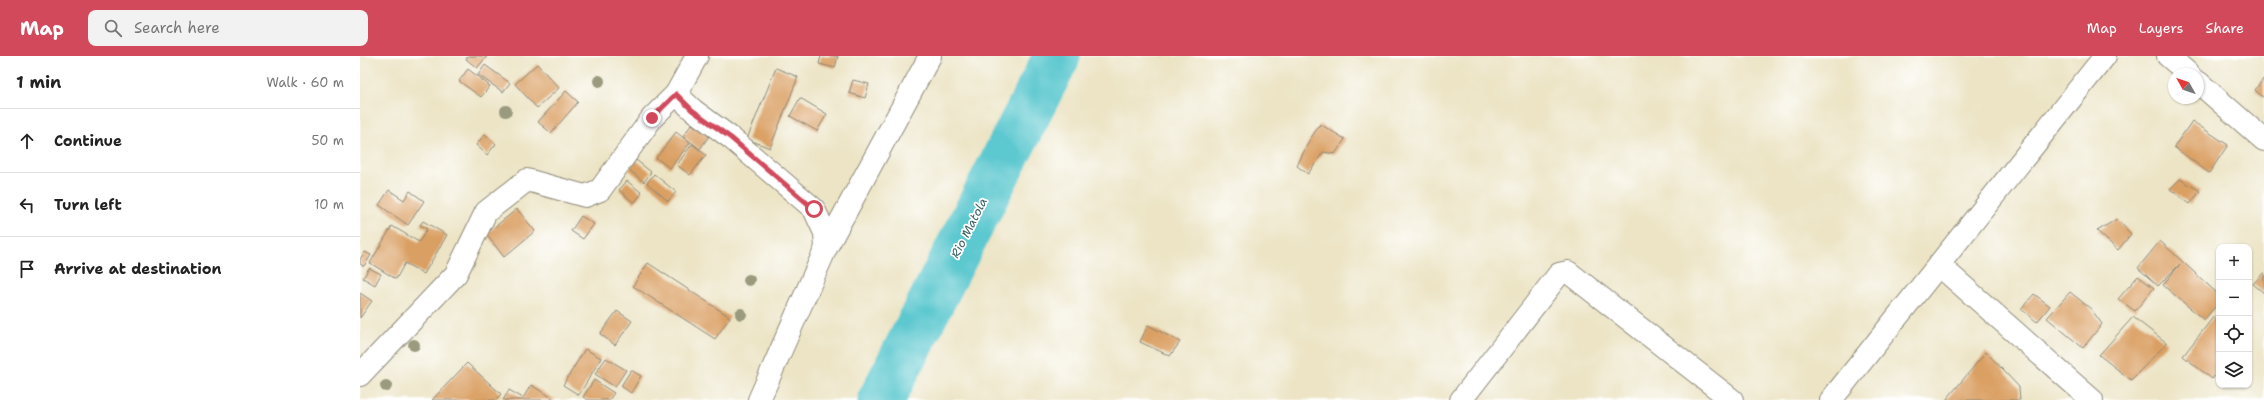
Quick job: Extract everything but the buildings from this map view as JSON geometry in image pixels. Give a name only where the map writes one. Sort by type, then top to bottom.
[{"type":"street","points":[[360,375],[456,274],[486,212],[527,180],[585,196],[600,190],[652,118],[676,94],[697,56]]},
{"type":"street","points":[[759,400],[826,248],[930,56]]},
{"type":"street","points":[[1831,400],[1940,266],[2105,56]]},
{"type":"street","points":[[2168,56],[2182,68]]},
{"type":"street","points":[[2204,87],[2264,140]]},
{"type":"street","points":[[676,94],[692,110],[731,138],[814,209],[825,234],[826,248]]},
{"type":"street","points":[[1940,266],[2083,397]]},
{"type":"street","points":[[1461,400],[1559,274],[1568,272],[1732,400]]},
{"type":"waterway","name":"Rio Matola","points":[[881,400],[1057,56]]},
{"type":"route","points":[[652,118],[676,94],[692,110],[731,138],[771,174],[814,209]]}]
